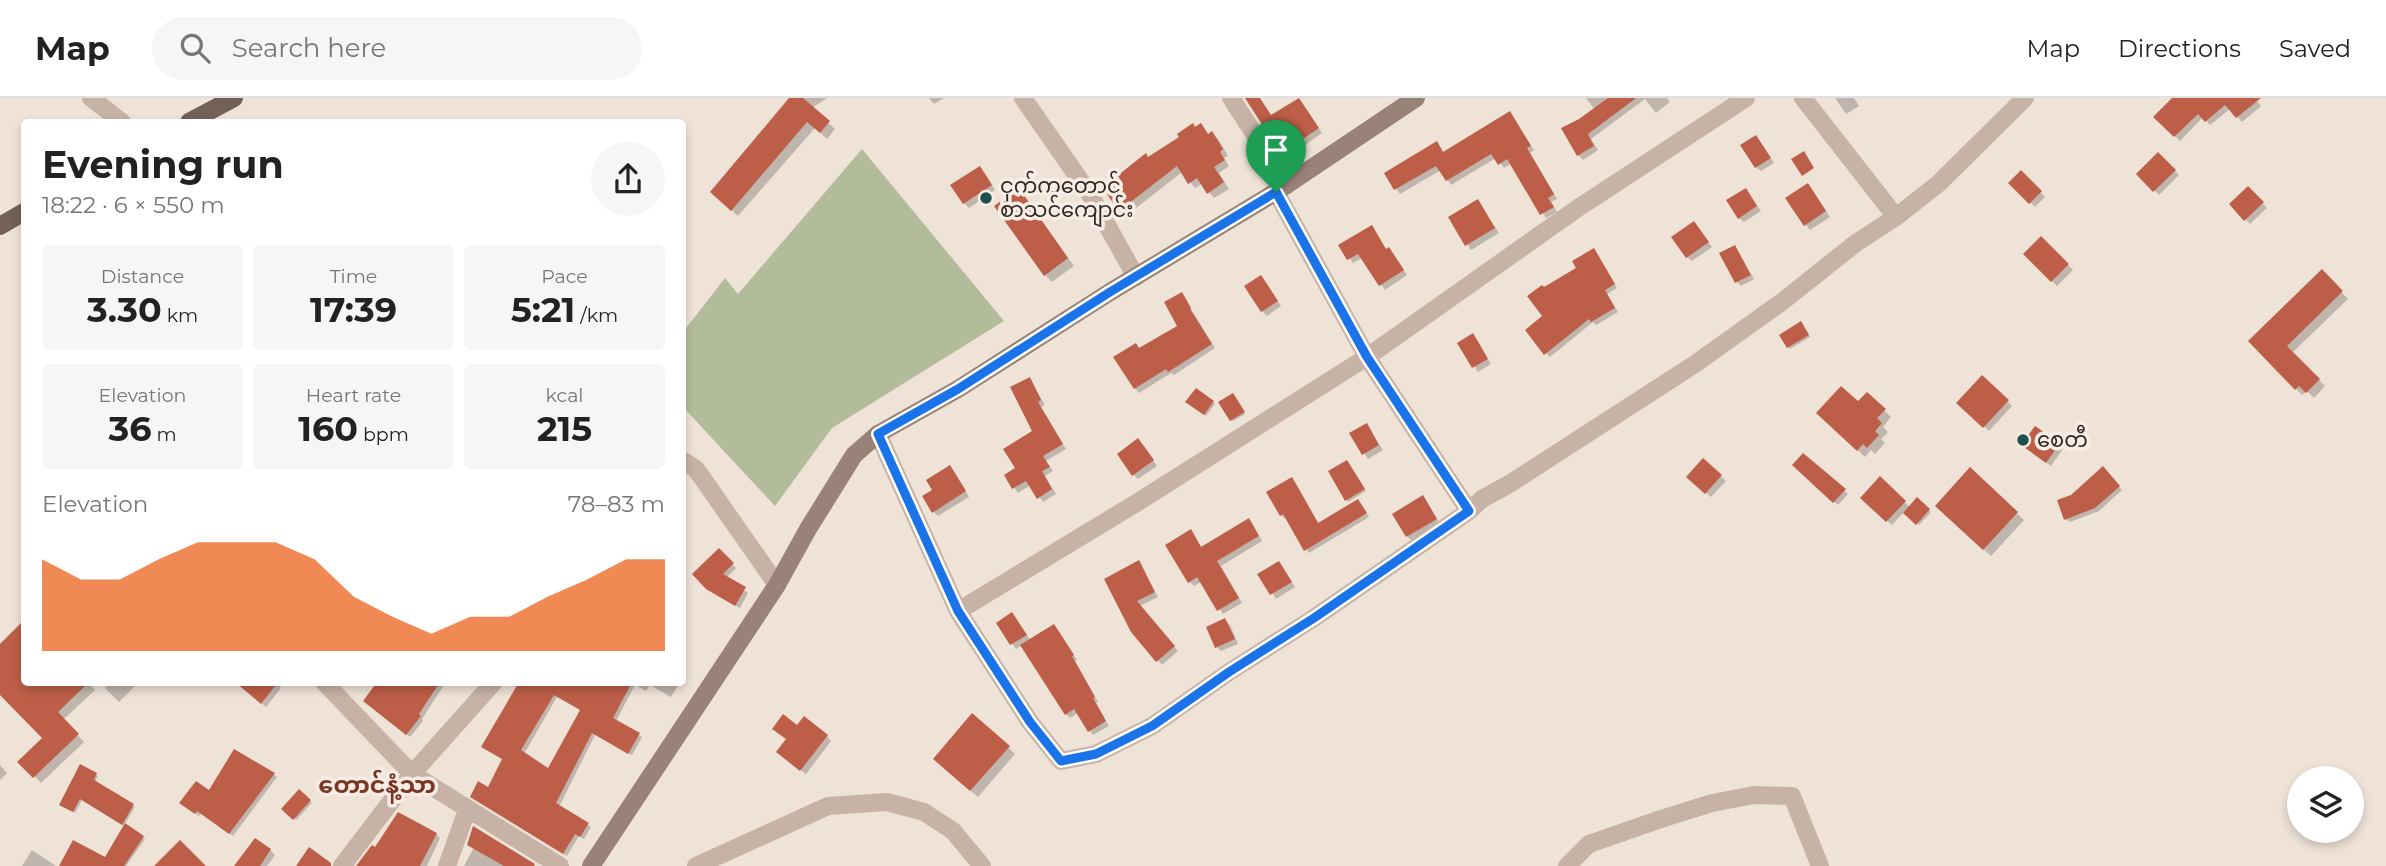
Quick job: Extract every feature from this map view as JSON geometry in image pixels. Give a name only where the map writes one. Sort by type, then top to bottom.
[{"type":"main road","points":[[196,119],[234,98]]},
{"type":"main road","points":[[591,866],[777,585],[808,529],[855,455],[878,434],[958,389],[1282,188],[1416,98]]},
{"type":"main road","points":[[0,226],[21,214]]},
{"type":"street","points":[[91,98],[117,119]]},
{"type":"street","points":[[1231,98],[1282,188],[1367,357],[1469,511]]},
{"type":"street","points":[[958,611],[1138,502],[1367,357],[1578,208],[1746,98]]},
{"type":"street","points":[[1803,98],[1896,217]]},
{"type":"street","points":[[878,434],[958,611],[1030,722],[1061,761],[1096,754],[1152,726],[1229,672],[1314,618],[1469,511],[1482,499],[1695,365],[1938,184],[2025,98]]},
{"type":"street","points":[[1030,100],[1136,277]]},
{"type":"street","points":[[686,463],[696,469],[777,585]]},
{"type":"street","points":[[328,686],[412,775],[560,866]]},
{"type":"street","points":[[342,866],[412,775],[490,686]]},
{"type":"street","points":[[1567,866],[1589,844],[1712,803],[1755,795],[1792,796],[1820,866]]},
{"type":"street","points":[[696,866],[828,806],[887,802],[924,812],[953,831],[982,866]]},
{"type":"street","points":[[447,866],[467,810]]},
{"type":"green space","points":[[862,149],[1004,321],[832,428],[775,506],[686,410],[686,328],[725,278],[738,294]]},
{"type":"building","points":[[789,98],[803,98],[830,121],[820,133],[807,122],[731,211],[710,192]]},
{"type":"building","points":[[1245,98],[1260,98],[1271,115],[1299,98],[1319,128],[1281,154]]},
{"type":"building","points":[[1608,98],[1636,98],[1588,134],[1594,146],[1577,156],[1561,128]]},
{"type":"building","points":[[2172,98],[2261,98],[2236,118],[2225,105],[2205,122],[2198,114],[2174,137],[2153,117]]},
{"type":"building","points":[[1510,111],[1531,146],[1527,148],[1554,194],[1548,198],[1554,207],[1540,215],[1507,159],[1498,165],[1491,154],[1446,181],[1436,166],[1394,190],[1384,173],[1437,141],[1443,152]]},
{"type":"building","points":[[1193,123],[1195,127],[1201,123],[1208,134],[1212,131],[1223,149],[1220,152],[1225,160],[1214,167],[1224,182],[1207,194],[1197,178],[1188,184],[1177,166],[1119,211],[1104,190],[1146,153],[1148,157],[1179,137],[1177,134]]},
{"type":"building","points":[[1756,135],[1771,158],[1755,168],[1740,145]]},
{"type":"building","points":[[1804,151],[1814,168],[1802,176],[1791,159]]},
{"type":"building","points":[[2158,152],[2176,170],[2153,192],[2136,174]]},
{"type":"building","points":[[980,166],[992,185],[963,204],[950,185]]},
{"type":"building","points":[[2021,170],[2042,191],[2029,204],[2008,183]]},
{"type":"building","points":[[1808,183],[1826,211],[1804,226],[1785,198]]},
{"type":"building","points":[[2248,186],[2264,202],[2244,221],[2229,204]]},
{"type":"building","points":[[1019,188],[1068,258],[1044,276],[994,206]]},
{"type":"building","points":[[1746,188],[1757,206],[1738,219],[1726,200]]},
{"type":"building","points":[[1478,199],[1495,228],[1465,246],[1448,217]]},
{"type":"building","points":[[1694,221],[1709,242],[1686,258],[1671,237]]},
{"type":"building","points":[[1372,225],[1386,249],[1389,247],[1404,270],[1379,286],[1358,254],[1347,260],[1338,245]]},
{"type":"building","points":[[2041,236],[2069,264],[2051,282],[2023,254]]},
{"type":"building","points":[[1735,245],[1751,275],[1735,283],[1719,253]]},
{"type":"building","points":[[1594,248],[1615,284],[1605,290],[1615,308],[1591,322],[1589,319],[1544,355],[1525,330],[1542,316],[1527,296],[1542,285],[1544,287],[1576,268],[1572,261]]},
{"type":"building","points":[[2322,269],[2343,291],[2287,346],[2320,379],[2306,393],[2299,386],[2295,390],[2248,341]]},
{"type":"building","points":[[1261,275],[1278,301],[1261,312],[1244,286]]},
{"type":"building","points":[[1182,292],[1212,344],[1168,372],[1166,369],[1134,389],[1113,357],[1136,343],[1139,348],[1177,326],[1164,302]]},
{"type":"building","points":[[1801,321],[1809,335],[1787,348],[1779,335]]},
{"type":"building","points":[[1473,333],[1488,359],[1472,368],[1457,343]]},
{"type":"building","points":[[1982,375],[2009,400],[1983,428],[1956,403]]},
{"type":"building","points":[[1030,377],[1041,400],[1038,402],[1063,444],[1043,456],[1050,467],[1042,471],[1052,489],[1037,499],[1026,481],[1012,489],[1004,475],[1015,468],[1003,449],[1032,431],[1010,387]]},
{"type":"building","points":[[1841,386],[1858,401],[1867,392],[1886,409],[1877,418],[1882,423],[1875,431],[1879,435],[1867,448],[1863,444],[1857,451],[1816,413]]},
{"type":"building","points":[[1196,388],[1214,401],[1204,415],[1185,402]]},
{"type":"building","points":[[1233,393],[1245,412],[1230,421],[1218,402]]},
{"type":"building","points":[[1367,423],[1379,445],[1362,455],[1349,433]]},
{"type":"building","points":[[2035,426],[2060,443],[2046,463],[2021,445]]},
{"type":"building","points":[[1138,438],[1154,460],[1132,476],[1117,454]]},
{"type":"building","points":[[1803,453],[1846,489],[1833,503],[1792,465]]},
{"type":"building","points":[[1703,458],[1722,475],[1705,494],[1686,477]]},
{"type":"building","points":[[1347,460],[1365,489],[1345,501],[1328,471]]},
{"type":"building","points":[[950,465],[966,491],[932,513],[922,496],[932,490],[926,480]]},
{"type":"building","points":[[2103,466],[2120,486],[2095,508],[2064,520],[2057,500],[2071,495]]},
{"type":"building","points":[[1970,467],[2018,512],[1983,550],[1935,506]]},
{"type":"building","points":[[1880,476],[1906,501],[1886,522],[1860,498]]},
{"type":"building","points":[[1292,477],[1318,523],[1358,499],[1367,513],[1304,551],[1283,514],[1280,516],[1266,492]]},
{"type":"building","points":[[1423,495],[1437,519],[1406,537],[1392,514]]},
{"type":"building","points":[[1917,497],[1930,509],[1916,525],[1903,513]]},
{"type":"building","points":[[1249,518],[1259,536],[1217,561],[1239,598],[1217,611],[1197,577],[1188,583],[1165,545],[1191,529],[1201,547]]},
{"type":"building","points":[[719,548],[734,563],[723,574],[746,587],[735,606],[706,589],[692,574]]},
{"type":"building","points":[[1139,560],[1155,592],[1137,601],[1175,646],[1156,662],[1131,632],[1104,579]]},
{"type":"building","points":[[1279,561],[1292,582],[1270,595],[1257,574]]},
{"type":"building","points":[[1012,612],[1027,635],[1010,645],[996,623]]},
{"type":"building","points":[[1225,618],[1235,639],[1215,648],[1206,627]]},
{"type":"building","points":[[21,623],[21,686],[85,686],[58,712],[79,734],[33,778],[17,762],[42,738],[0,695],[0,644]]},
{"type":"building","points":[[1054,624],[1074,655],[1072,656],[1106,721],[1088,732],[1074,709],[1065,715],[1020,645]]},
{"type":"building","points":[[240,686],[275,686],[261,704]]},
{"type":"building","points":[[374,686],[437,686],[419,714],[421,716],[406,735],[363,701]]},
{"type":"building","points":[[517,686],[630,686],[613,718],[640,733],[628,754],[592,733],[556,803],[589,823],[580,837],[575,834],[563,854],[470,797],[478,781],[488,787],[502,759],[481,747]],"holes":[[[554,695],[580,710],[548,768],[521,750]]]},
{"type":"building","points":[[972,713],[1010,746],[970,791],[933,759]]},
{"type":"building","points":[[783,714],[797,725],[804,716],[828,735],[800,771],[776,752],[786,739],[772,729]]},
{"type":"building","points":[[234,749],[275,773],[229,834],[197,811],[195,814],[179,803],[196,781],[209,790]]},
{"type":"building","points":[[80,764],[97,773],[94,780],[134,804],[122,825],[80,799],[73,812],[59,805]]},
{"type":"building","points":[[299,789],[311,800],[293,820],[281,809]]},
{"type":"building","points":[[398,812],[437,833],[420,866],[356,866],[372,845],[375,847]]},
{"type":"building","points":[[125,823],[144,836],[124,866],[59,866],[73,840],[105,857]]},
{"type":"building","points":[[473,826],[535,864],[534,866],[504,866],[467,845]]},
{"type":"building","points":[[255,838],[271,849],[260,866],[234,866]]},
{"type":"building","points":[[180,840],[206,866],[154,866]]},
{"type":"building","points":[[309,847],[331,863],[331,866],[296,866]]},
{"type":"place","name":"ငှက်ကတောင် စာသင်ကျောင်း","points":[[986,198]]},
{"type":"place","name":"စေတီ","points":[[2023,440]]},
{"type":"district","name":"တောင်နံ့သာ","points":[[377,785]]},
{"type":"route","points":[[1276,192],[1367,357],[1469,511],[1152,726],[1096,754],[1061,761],[1030,722],[958,611],[878,434],[958,389],[1110,292],[1276,192]]}]
